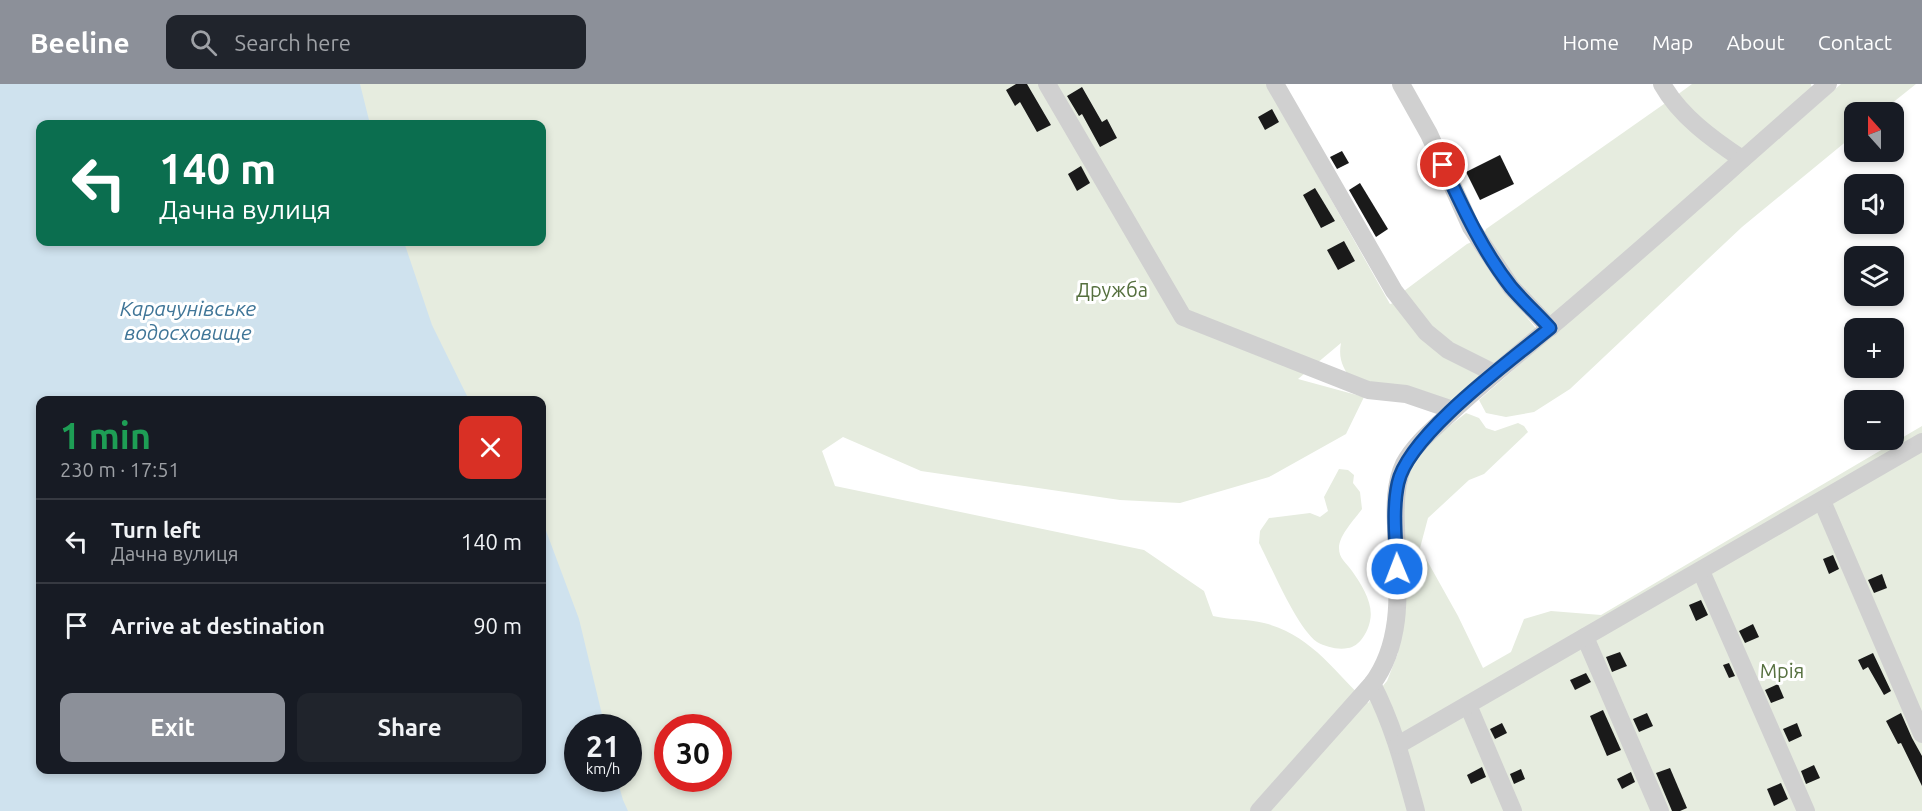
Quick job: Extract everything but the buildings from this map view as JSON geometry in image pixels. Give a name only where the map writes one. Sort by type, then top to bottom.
[{"type":"street","points":[[1047,84],[1183,317],[1368,390],[1406,394],[1453,410]]},
{"type":"street","points":[[1275,84],[1394,291],[1426,332],[1448,350],[1494,374]]},
{"type":"street","points":[[1401,84],[1429,134],[1471,227],[1511,287],[1550,328]]},
{"type":"street","points":[[1662,84],[1668,95],[1709,137],[1742,159]]},
{"type":"street","points":[[1258,811],[1372,684],[1390,650],[1396,624],[1395,506],[1398,482],[1404,464],[1418,444],[1453,410],[1550,328],[1826,85]]},
{"type":"street","points":[[1398,745],[1922,442]]},
{"type":"street","points":[[1822,501],[1922,734]]},
{"type":"street","points":[[1701,571],[1806,811]]},
{"type":"street","points":[[1585,637],[1660,811]]},
{"type":"street","points":[[1372,684],[1398,745],[1416,811]]},
{"type":"street","points":[[1468,705],[1513,811]]},
{"type":"green space","points":[[299,84],[1266,84],[1390,304],[1394,303],[1485,376],[1449,404],[1352,381],[1342,363],[1341,343],[1298,379],[1364,397],[1346,434],[1269,477],[1180,503],[1120,500],[921,471],[843,437],[822,451],[835,486],[1144,550],[1204,591],[1213,616],[1264,623],[1296,636],[1321,656],[1368,703],[1387,681],[1398,653],[1402,485],[1422,448],[1466,413],[1479,418],[1486,428],[1495,431],[1518,423],[1528,432],[1484,474],[1469,480],[1428,518],[1420,548],[1458,616],[1483,668],[1511,652],[1524,619],[1551,611],[1601,615],[1881,450],[1904,450],[1904,437],[1922,426],[1922,811],[560,811],[546,764],[546,396],[417,396],[368,246],[546,246],[546,120],[313,120]]},
{"type":"green space","points":[[1692,84],[1811,84],[1812,89],[1741,153],[1713,134],[1677,95]]},
{"type":"green space","points":[[1841,84],[1916,84],[1894,102],[1844,102],[1844,143],[1742,227],[1570,389],[1534,412],[1506,417],[1486,413],[1479,400]]},
{"type":"green space","points":[[1664,104],[1669,104],[1733,159],[1549,320],[1515,285],[1484,234],[1486,229]]},
{"type":"green space","points":[[1472,242],[1505,291],[1538,331],[1494,368],[1430,329],[1404,291]]},
{"type":"green space","points":[[1339,469],[1348,470],[1354,475],[1353,483],[1360,492],[1362,509],[1342,538],[1339,552],[1363,588],[1369,601],[1371,615],[1367,630],[1359,642],[1352,647],[1340,649],[1321,644],[1309,635],[1293,611],[1259,543],[1260,531],[1269,518],[1310,513],[1320,517],[1328,511],[1324,497]]},
{"type":"water","name":"Карачунівське водосховище","points":[[0,84],[360,84],[369,120],[36,120],[36,246],[405,246],[432,325],[467,396],[36,396],[36,774],[546,774],[546,531],[579,619],[602,714],[564,714],[564,792],[621,792],[628,811],[0,811]]},
{"type":"route","points":[[1397,569],[1395,506],[1398,482],[1404,464],[1418,444],[1453,410],[1550,328],[1511,287],[1480,241],[1471,227],[1443,165]]},
{"type":"park label","name":"Дружба","points":[[1112,290]]},
{"type":"park label","name":"Мрія","points":[[1782,671]]}]
